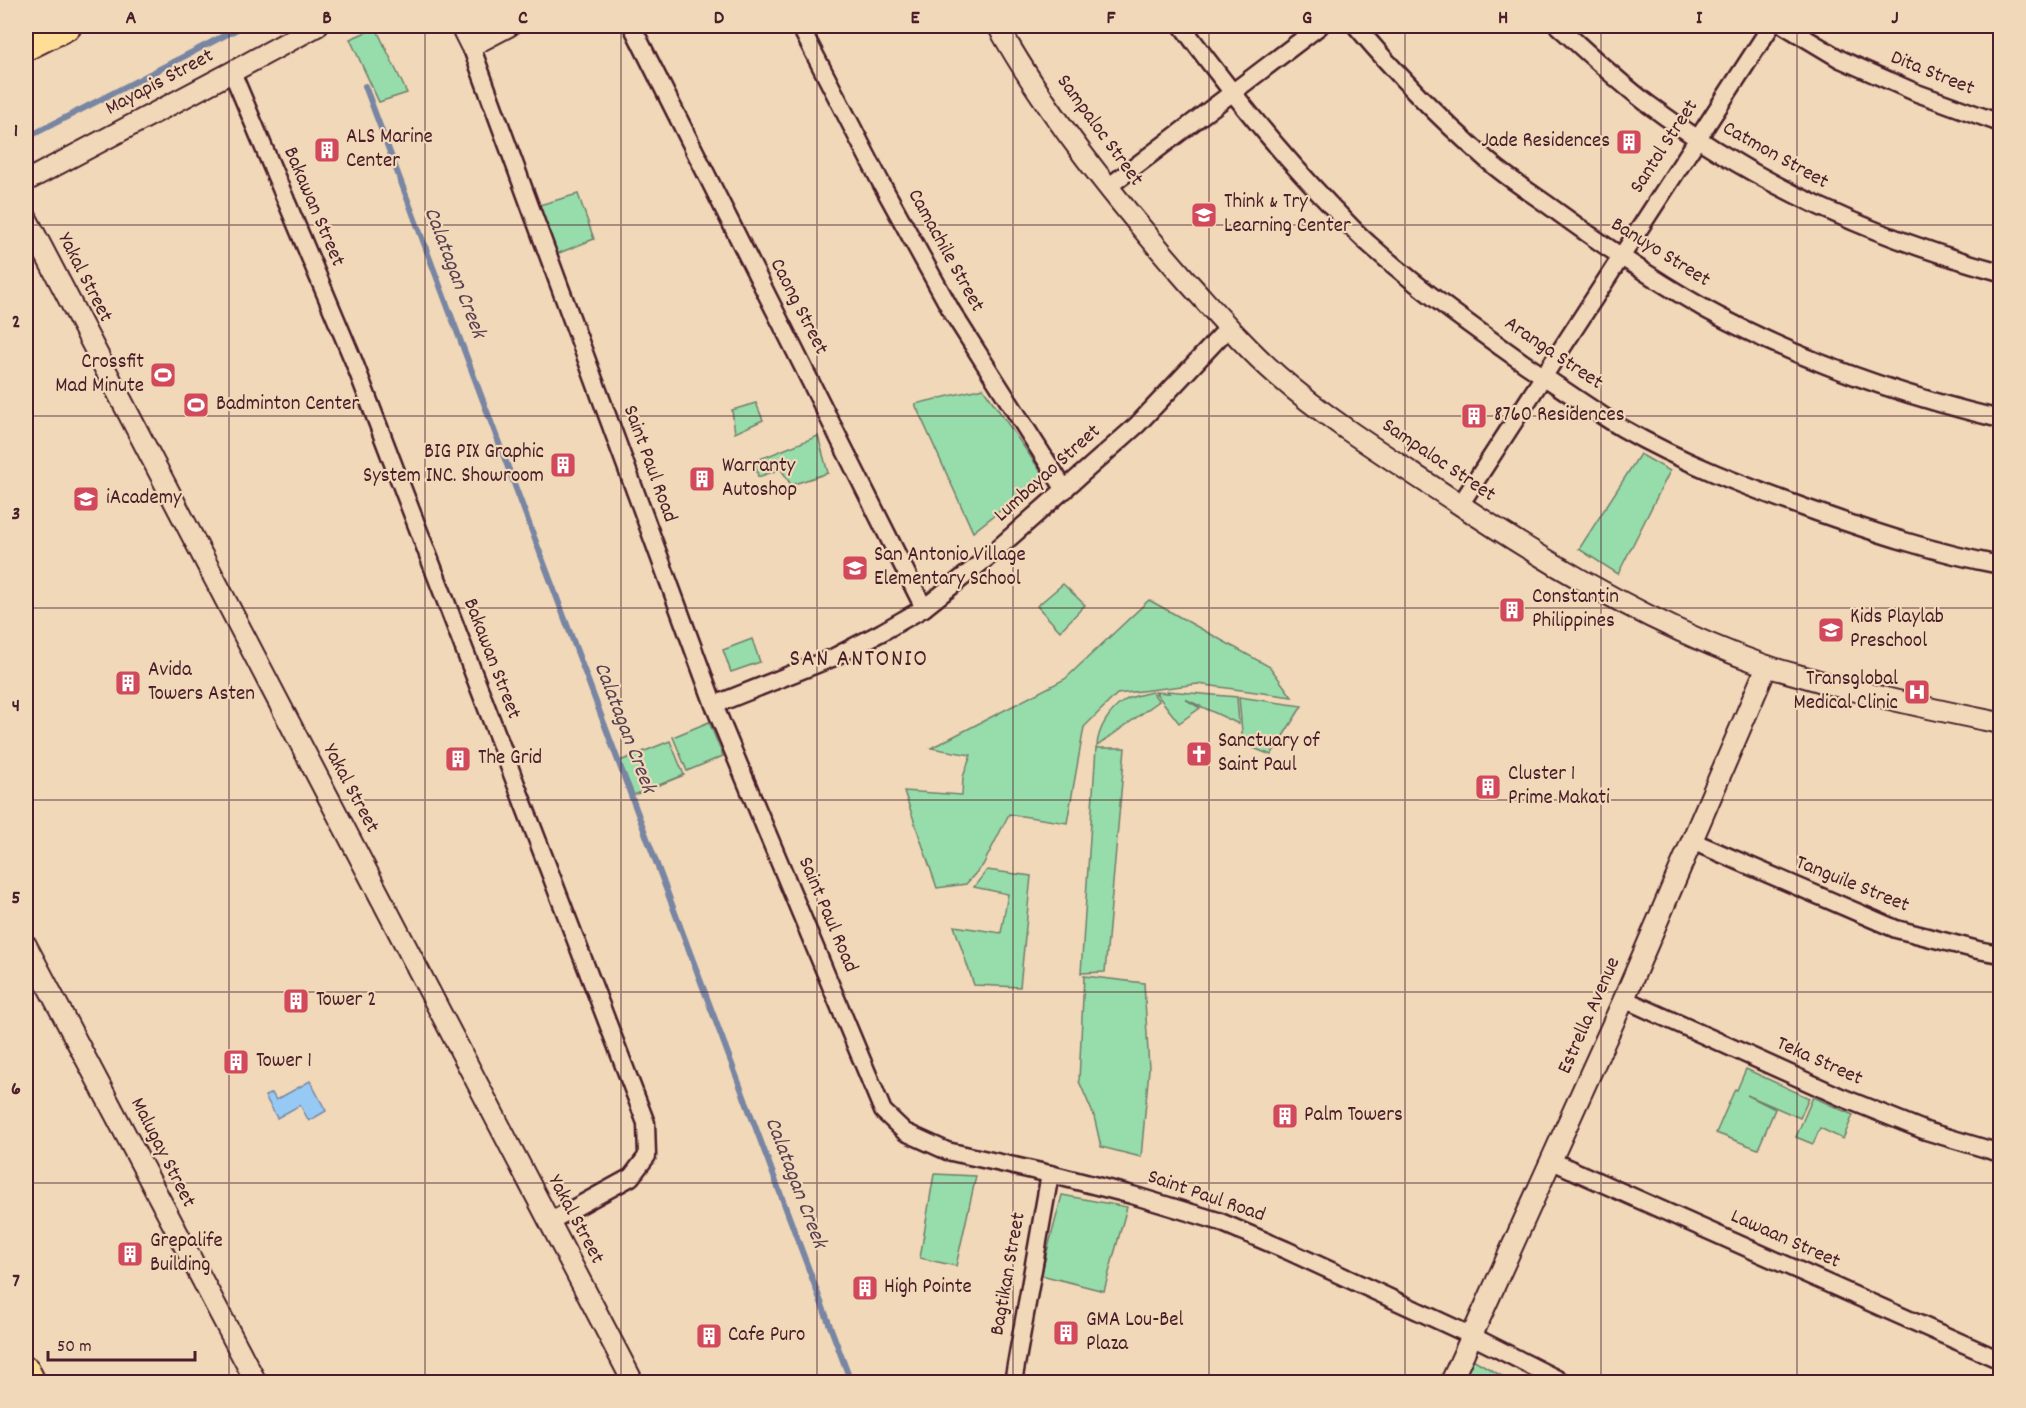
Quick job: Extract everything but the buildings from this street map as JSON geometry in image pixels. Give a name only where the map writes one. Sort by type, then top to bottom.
[{"type":"main road","points":[[26,47],[68,26]]},
{"type":"main road","points":[[26,1370],[32,1383]]},
{"type":"street","name":"Mayapis Street","points":[[26,181],[317,26]]},
{"type":"street","points":[[461,26],[471,46],[509,26]]},
{"type":"street","name":"Caong Street","points":[[632,26],[924,608]]},
{"type":"street","name":"Camachile Street","points":[[800,26],[880,181],[952,312],[1065,490]]},
{"type":"street","name":"Sampaloc Street","points":[[998,26],[1063,126],[1108,187],[1162,252],[1229,327],[1278,376],[1325,414],[1522,546],[1665,626],[1767,666],[1922,708],[2001,723]]},
{"type":"street","name":"Aranga Street","points":[[1182,26],[1231,93],[1295,168],[1367,243],[1456,316],[1623,428],[1708,470],[1845,522],[1968,558],[2001,565]]},
{"type":"street","points":[[1108,187],[1320,26]]},
{"type":"street","name":"Banuyo Street","points":[[1356,26],[1422,100],[1488,160],[1621,258],[1708,310],[1763,337],[1836,368],[1952,407],[2001,418]]},
{"type":"street","name":"Catmon Street","points":[[1558,26],[1646,102],[1697,139],[1750,172],[1814,205],[1897,239],[2001,273]]},
{"type":"street","name":"Santol Street","points":[[1460,505],[1771,26]]},
{"type":"street","name":"Dita Street","points":[[1785,26],[1840,59],[1917,93],[2001,123]]},
{"type":"street","name":"Saint Paul Road","points":[[471,46],[714,705],[883,1111],[905,1132],[947,1151],[1132,1195],[1218,1221],[1472,1336],[1563,1383]]},
{"type":"street","name":"Bakawan Street","points":[[232,72],[354,362],[646,1123],[647,1156],[631,1177],[549,1222]]},
{"type":"street","name":"Yakal Street","points":[[26,217],[633,1383]]},
{"type":"street","name":"Lumbayao Street","points":[[714,705],[832,658],[924,608],[987,558],[1137,425],[1229,327]]},
{"type":"street","name":"Estrella Avenue","points":[[1451,1383],[1624,999],[1767,666]]},
{"type":"street","name":"Tanguile Street","points":[[1692,841],[1896,929],[2001,954]]},
{"type":"street","name":"Malugay Street","points":[[26,945],[256,1383]]},
{"type":"street","name":"Teka Street","points":[[1624,999],[1841,1097],[1926,1131],[2001,1153]]},
{"type":"street","name":"Lawaan Street","points":[[1552,1161],[2001,1360]]},
{"type":"street","name":"Bagtikan Street","points":[[1013,1383],[1050,1174]]},
{"type":"green space","points":[[376,28],[407,93],[379,102],[350,39]]},
{"type":"green space","points":[[578,194],[594,239],[554,255],[536,206]]},
{"type":"green space","points":[[983,388],[1044,476],[973,532],[915,404]]},
{"type":"green space","points":[[756,403],[763,420],[735,433],[732,410]]},
{"type":"green space","points":[[818,436],[828,473],[791,485],[781,469],[758,477],[755,461]]},
{"type":"green space","points":[[1640,454],[1670,471],[1618,574],[1579,549]]},
{"type":"green space","points":[[1063,584],[1085,605],[1060,631],[1037,606]]},
{"type":"green space","points":[[1149,600],[1270,667],[1292,697],[1198,684],[1117,694],[1084,727],[1067,823],[1009,814],[983,865],[966,884],[937,888],[904,791],[962,795],[963,777],[971,755],[931,748],[1065,679]]},
{"type":"green space","points":[[752,639],[760,662],[731,672],[723,650]]},
{"type":"green space","points":[[1167,691],[1237,697],[1239,724],[1185,699],[1200,708],[1179,723],[1155,692],[1169,693]]},
{"type":"green space","points":[[1152,692],[1159,701],[1097,746],[1102,727],[1119,705],[1127,699]]},
{"type":"green space","points":[[1239,697],[1302,706],[1271,755],[1243,744]]},
{"type":"green space","points":[[709,722],[723,756],[687,771],[673,737]]},
{"type":"green space","points":[[670,741],[684,775],[634,795],[620,761]]},
{"type":"green space","points":[[1096,748],[1125,748],[1105,972],[1081,973]]},
{"type":"green space","points":[[987,870],[1031,876],[1020,987],[974,985],[954,926],[1001,933],[1008,894],[974,887]]},
{"type":"green space","points":[[1084,976],[1144,983],[1149,1069],[1141,1157],[1101,1147],[1094,1116],[1079,1081]]},
{"type":"green space","points":[[1746,1069],[1809,1098],[1800,1118],[1747,1095],[1775,1109],[1758,1149],[1716,1133]]},
{"type":"green space","points":[[1813,1097],[1853,1115],[1843,1139],[1820,1128],[1813,1144],[1796,1137]]},
{"type":"green space","points":[[934,1174],[976,1176],[956,1266],[920,1258]]},
{"type":"green space","points":[[1062,1195],[1127,1207],[1104,1291],[1041,1275]]},
{"type":"green space","points":[[1471,1358],[1512,1382],[1461,1382]]},
{"type":"water","points":[[310,1081],[326,1111],[309,1121],[300,1105],[277,1118],[265,1096],[272,1093],[276,1100]]},
{"type":"waterway","points":[[26,138],[243,26]]},
{"type":"waterway","name":"Calatagan Creek","points":[[365,86],[851,1382]]},
{"type":"place","name":"Jade Residences","points":[[1629,142]]},
{"type":"place","name":"ALS Marine Center","points":[[327,150]]},
{"type":"place","name":"Think & Try Learning Center","points":[[1204,215]]},
{"type":"place","name":"Crossfit Mad Minute","points":[[163,375]]},
{"type":"place","name":"Badminton Center","points":[[196,405]]},
{"type":"place","name":"8760 Residences","points":[[1474,416]]},
{"type":"place","name":"BIG PIX Graphic System INC. Showroom","points":[[563,465]]},
{"type":"place","name":"Warranty Autoshop","points":[[702,479]]},
{"type":"place","name":"iAcademy","points":[[86,499]]},
{"type":"place","name":"San Antonio Village Elementary School","points":[[855,568]]},
{"type":"place","name":"Constantin Philippines","points":[[1512,610]]},
{"type":"place","name":"Kids Playlab Preschool","points":[[1831,630]]},
{"type":"place","name":"Avida Towers Asten","points":[[128,683]]},
{"type":"place","name":"Transglobal Medical Clinic","points":[[1917,692]]},
{"type":"place","name":"Sanctuary of Saint Paul","points":[[1199,754]]},
{"type":"place","name":"The Grid","points":[[458,759]]},
{"type":"place","name":"Cluster 1 Prime Makati","points":[[1488,787]]},
{"type":"place","name":"Tower 2","points":[[296,1001]]},
{"type":"place","name":"Tower 1","points":[[236,1062]]},
{"type":"place","name":"Palm Towers","points":[[1285,1116]]},
{"type":"place","name":"Grepalife Building","points":[[130,1254]]},
{"type":"place","name":"High Pointe","points":[[865,1288]]},
{"type":"place","name":"GMA Lou-Bel Plaza","points":[[1066,1333]]},
{"type":"place","name":"Cafe Puro","points":[[709,1336]]},
{"type":"district","name":"SAN ANTONIO","points":[[859,660]]}]
